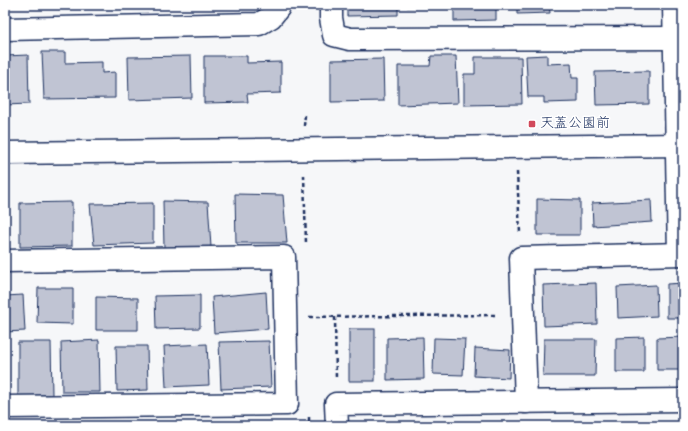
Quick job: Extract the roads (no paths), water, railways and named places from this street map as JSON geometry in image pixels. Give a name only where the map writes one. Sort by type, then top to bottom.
[{"type":"street","points":[[5,29],[259,24],[271,17],[279,5]]},
{"type":"street","points":[[331,5],[331,18],[334,35],[350,39],[679,38]]},
{"type":"street","points":[[526,402],[521,258],[681,254],[679,38],[674,5]]},
{"type":"street","points":[[5,153],[680,145]]},
{"type":"street","points":[[5,261],[284,257],[287,404],[5,407]]},
{"type":"street","points":[[337,426],[336,404],[683,400]]},
{"type":"place","name":"天蓋公園前","points":[[532,124]]}]
